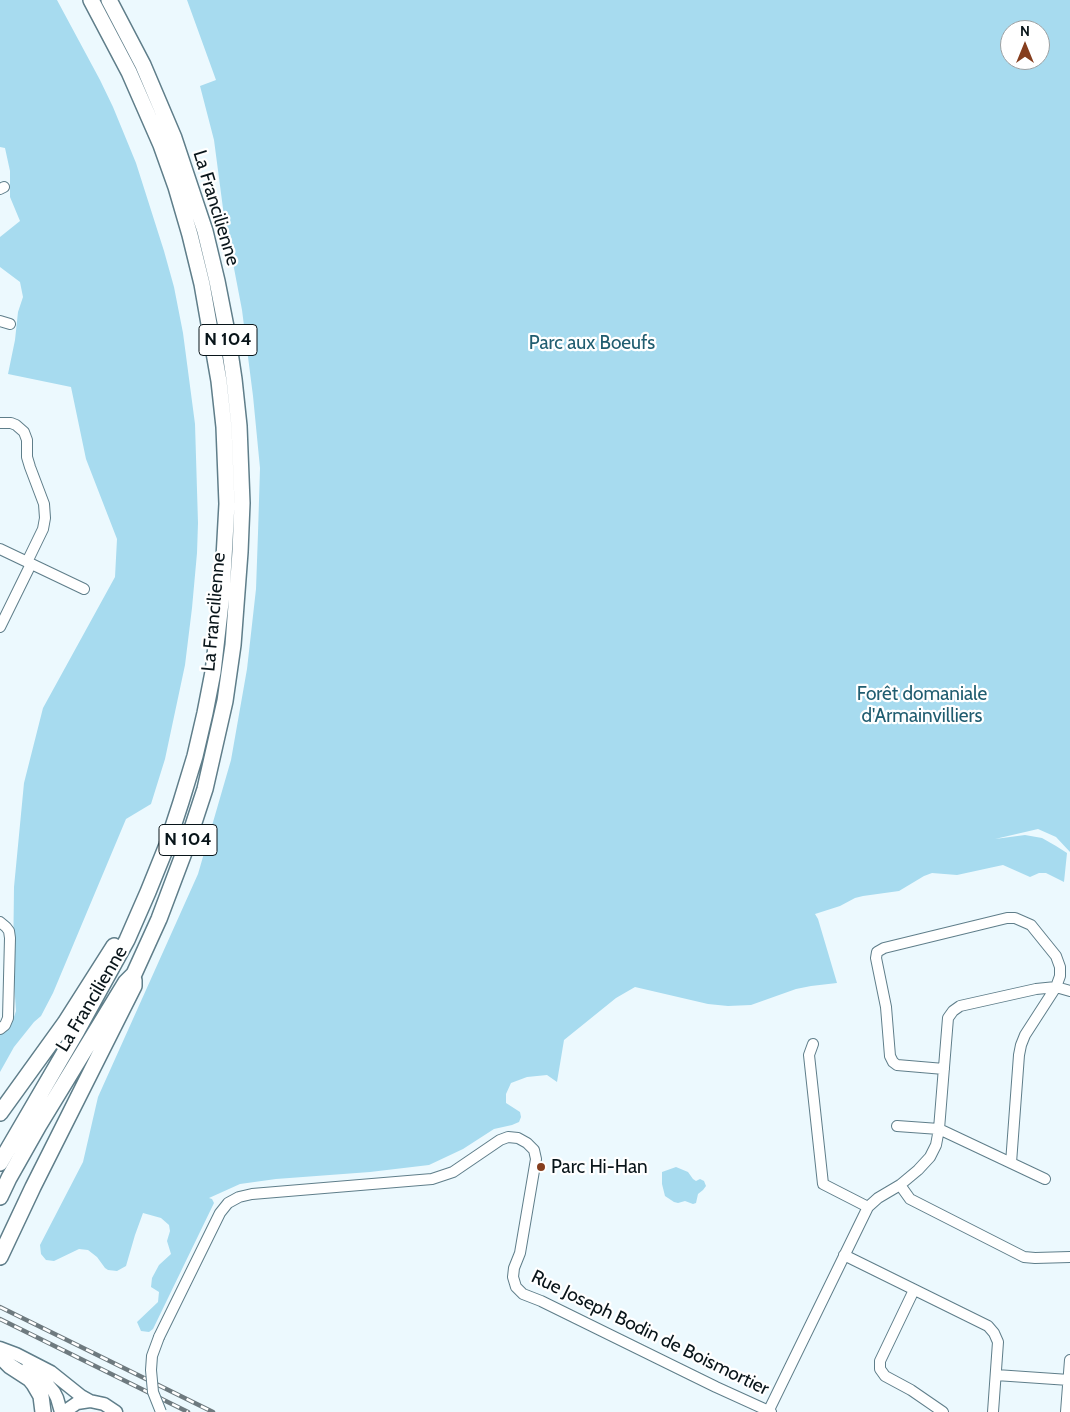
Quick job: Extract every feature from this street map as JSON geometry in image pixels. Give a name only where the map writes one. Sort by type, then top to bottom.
[{"type":"highway","name":"La Francilienne","points":[[0,1163],[77,1031],[127,940],[170,837],[195,756],[205,713],[213,672],[222,594],[227,504],[226,466],[219,381],[202,284],[176,187],[146,108],[130,72],[91,0]]},
{"type":"highway","name":"La Francilienne","points":[[0,1198],[39,1125],[126,982],[134,974],[159,919],[205,789],[225,702],[234,645],[242,503],[234,379],[227,332],[205,231],[190,183],[174,138],[143,65],[109,0]]},
{"type":"highway","points":[[0,1113],[65,1023],[113,946],[127,940]]},
{"type":"highway","points":[[0,1257],[134,986],[134,974]]},
{"type":"highway","points":[[0,1356],[34,1384],[41,1396],[42,1412]]},
{"type":"main road","points":[[0,1349],[44,1380],[58,1398],[62,1412],[77,1404],[90,1401]]},
{"type":"main road","points":[[0,1349],[16,1354],[51,1372],[81,1396],[90,1401],[104,1404],[116,1412]]},
{"type":"street","points":[[0,423],[11,423],[24,432],[30,467],[44,504],[45,518],[43,529],[29,563],[0,627]]},
{"type":"street","points":[[0,549],[84,589]]},
{"type":"street","points":[[944,1068],[897,1065],[892,1062],[886,1007],[876,958],[877,952],[880,948],[1007,918],[1015,918],[1031,925],[1056,956],[1060,967],[1060,976],[1056,987],[1025,1035],[1021,1045],[1011,1163]]},
{"type":"street","points":[[0,922],[9,931],[10,938],[8,1018],[5,1025],[0,1029]]},
{"type":"street","points":[[769,1412],[868,1207],[918,1170],[930,1157],[936,1145],[948,1018],[953,1011],[960,1006],[1036,989],[1056,987],[1070,991]]},
{"type":"street","points":[[813,1044],[809,1055],[823,1184],[868,1207]]},
{"type":"street","points":[[897,1126],[938,1128],[1045,1179]]},
{"type":"street","name":"Rue Joseph Bodin de Boismortier","points":[[161,1412],[153,1392],[150,1370],[152,1356],[159,1337],[220,1213],[228,1203],[239,1197],[252,1194],[432,1179],[453,1172],[500,1140],[508,1137],[518,1138],[527,1143],[534,1150],[536,1159],[520,1253],[514,1268],[513,1277],[516,1287],[523,1294],[769,1412]]},
{"type":"street","points":[[900,1185],[910,1199],[1024,1257],[1070,1256]]},
{"type":"street","points":[[844,1255],[988,1326],[998,1342],[993,1412]]},
{"type":"street","points":[[914,1290],[880,1361],[880,1369],[885,1376],[911,1390],[943,1412]]},
{"type":"street","points":[[1066,1412],[1070,1360]]},
{"type":"street","points":[[996,1375],[1069,1381]]},
{"type":"green space","points":[[0,0],[57,0],[100,80],[136,163],[174,287],[183,333],[195,424],[198,523],[192,608],[185,665],[165,759],[151,804],[126,819],[53,993],[41,1016],[14,1047],[0,1072],[0,1032],[13,1020],[16,1011],[13,967],[14,887],[24,783],[43,708],[115,577],[117,539],[86,459],[71,387],[8,374],[18,312],[23,297],[20,282],[0,267],[0,237],[20,221],[10,197],[10,171],[5,148],[0,147]]},
{"type":"green space","name":"Parc aux Boeufs","points":[[187,0],[1070,0],[1070,852],[1056,837],[1038,829],[995,839],[1025,835],[1042,838],[1056,846],[1067,853],[1064,882],[1046,873],[1039,873],[1030,877],[1003,865],[957,875],[932,873],[899,891],[855,898],[840,906],[815,914],[837,983],[796,989],[751,1005],[728,1006],[708,1004],[635,987],[616,998],[564,1040],[557,1082],[547,1075],[527,1077],[511,1083],[506,1094],[506,1103],[520,1112],[519,1122],[494,1129],[463,1149],[429,1165],[240,1184],[209,1198],[214,1203],[153,1329],[149,1332],[141,1331],[137,1322],[158,1302],[159,1292],[151,1287],[152,1278],[159,1265],[171,1254],[167,1241],[170,1231],[169,1225],[161,1218],[143,1213],[126,1266],[117,1271],[105,1268],[97,1257],[88,1250],[79,1249],[54,1261],[46,1260],[41,1254],[40,1245],[83,1162],[98,1097],[198,874],[231,760],[247,669],[256,589],[260,468],[242,310],[224,216],[214,140],[200,86],[216,80]]},
{"type":"green space","points":[[676,1167],[688,1172],[696,1181],[700,1179],[704,1181],[706,1186],[698,1194],[696,1203],[693,1204],[685,1201],[678,1203],[665,1196],[662,1172]]},
{"type":"railway","points":[[0,1307],[213,1412]]},
{"type":"railway","points":[[0,1319],[188,1412]]},
{"type":"place","name":"Parc Hi-Han","points":[[541,1167]]},
{"type":"park label","name":"Forêt domaniale d'Armainvilliers","points":[[922,705]]}]
